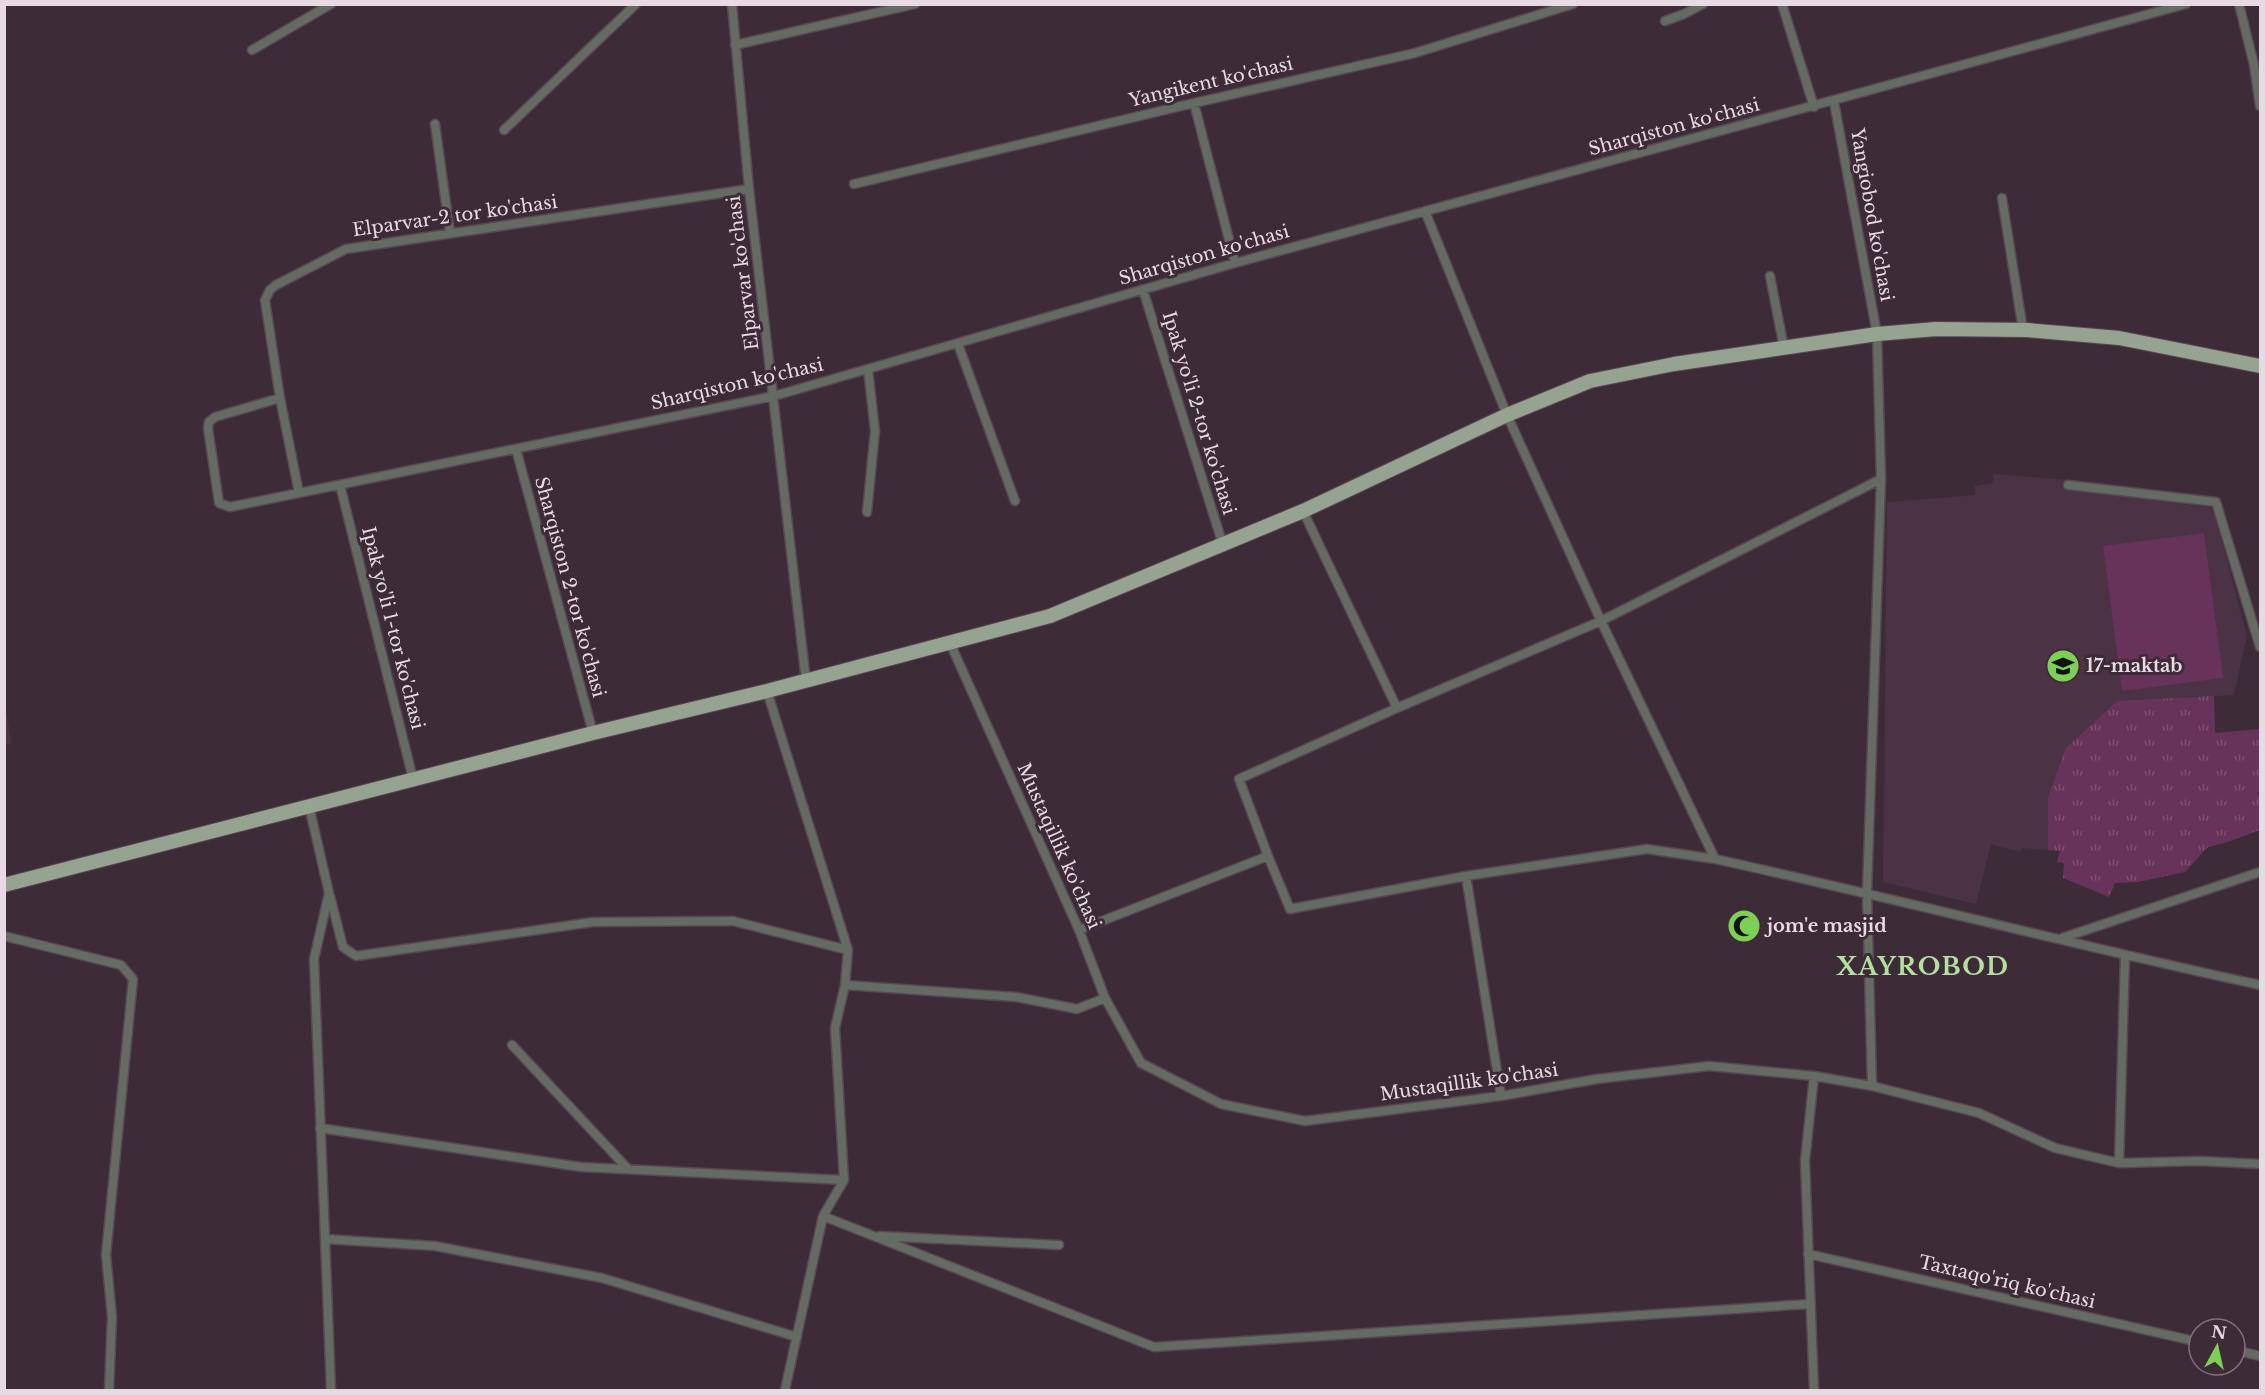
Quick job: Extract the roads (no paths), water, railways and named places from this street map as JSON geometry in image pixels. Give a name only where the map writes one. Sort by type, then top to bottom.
[{"type":"main road","points":[[4,885],[413,779],[806,681],[1050,616],[1303,511],[1508,415],[1590,381],[1674,364],[1877,334],[1946,328],[2023,330],[2119,338],[2260,366]]},
{"type":"street","points":[[252,50],[331,4]]},
{"type":"street","points":[[504,130],[636,4]]},
{"type":"street","name":"Elparvar ko'chasi","points":[[732,4],[749,189],[806,681]]},
{"type":"street","points":[[735,45],[915,4]]},
{"type":"street","name":"Yangikent ko'chasi","points":[[854,184],[1194,102],[1415,52],[1553,7],[1573,4]]},
{"type":"street","points":[[1665,21],[1684,15],[1703,4]]},
{"type":"street","points":[[1782,4],[1814,107]]},
{"type":"street","name":"Sharqiston ko'chasi","points":[[280,399],[215,417],[209,422],[219,503],[230,507],[774,396],[1235,263],[1834,102],[2186,4]]},
{"type":"street","points":[[2239,4],[2257,64],[2260,106]]},
{"type":"street","points":[[1194,102],[1235,263]]},
{"type":"street","name":"Yangiobod ko'chasi","points":[[1834,102],[1877,334],[1881,479],[1867,892],[1872,1086]]},
{"type":"street","points":[[435,124],[450,233]]},
{"type":"street","name":"Elparvar-2 tor ko'chasi","points":[[299,493],[280,399],[266,304],[266,296],[276,285],[346,249],[749,189]]},
{"type":"street","points":[[2002,198],[2023,330]]},
{"type":"street","points":[[1425,211],[1508,415],[1601,621],[1715,859]]},
{"type":"street","points":[[1770,276],[1784,348]]},
{"type":"street","name":"Ipak yo'li 2-tor ko'chasi","points":[[1143,290],[1223,545]]},
{"type":"street","points":[[958,344],[1015,501]]},
{"type":"street","points":[[867,512],[875,431],[868,369]]},
{"type":"street","name":"Sharqiston 2-tor ko'chasi","points":[[516,449],[593,734]]},
{"type":"street","points":[[1881,479],[1601,621],[1397,708],[1239,779],[1290,909],[1466,876],[1647,849],[1715,859],[1867,892],[2062,938],[2125,956],[2260,985]]},
{"type":"street","name":"Ipak yo'li 1-tor ko'chasi","points":[[340,485],[413,779]]},
{"type":"street","points":[[2068,485],[2216,502],[2260,647]]},
{"type":"street","points":[[1303,511],[1397,708]]},
{"type":"street","name":"Mustaqillik ko'chasi","points":[[950,643],[1079,930],[1105,998],[1141,1063],[1221,1104],[1305,1121],[1501,1096],[1597,1078],[1709,1066],[1814,1076],[1872,1086],[1979,1113],[2055,1148],[2119,1163],[2199,1161],[2260,1164]]},
{"type":"street","points":[[767,691],[848,950],[845,985],[835,1028],[844,1180],[823,1216],[785,1390]]},
{"type":"street","points":[[309,806],[343,947],[356,956],[604,922],[733,921],[848,950]]},
{"type":"street","points":[[1079,930],[1268,856]]},
{"type":"street","points":[[2062,938],[2260,872]]},
{"type":"street","points":[[1466,876],[1501,1096]]},
{"type":"street","points":[[329,893],[314,959],[331,1390]]},
{"type":"street","points":[[4,936],[121,965],[133,979],[106,1255],[112,1317],[109,1390]]},
{"type":"street","points":[[2119,1163],[2125,956]]},
{"type":"street","points":[[845,985],[1016,997],[1077,1009],[1105,998]]},
{"type":"street","points":[[512,1045],[628,1169]]},
{"type":"street","points":[[1814,1076],[1806,1161],[1814,1390]]},
{"type":"street","points":[[320,1128],[581,1167],[844,1180]]},
{"type":"street","points":[[823,1216],[1154,1347],[1810,1304]]},
{"type":"street","points":[[874,1236],[1059,1245]]},
{"type":"street","points":[[325,1239],[435,1246],[602,1278],[797,1337]]},
{"type":"street","name":"Taxtaqo'riq ko'chasi","points":[[1808,1254],[2187,1339]]},
{"type":"place","name":"17-maktab","points":[[2063,666]]},
{"type":"place","name":"jom'e masjid","points":[[1744,926]]},
{"type":"district","name":"XAYROBOD","points":[[1923,967]]}]
